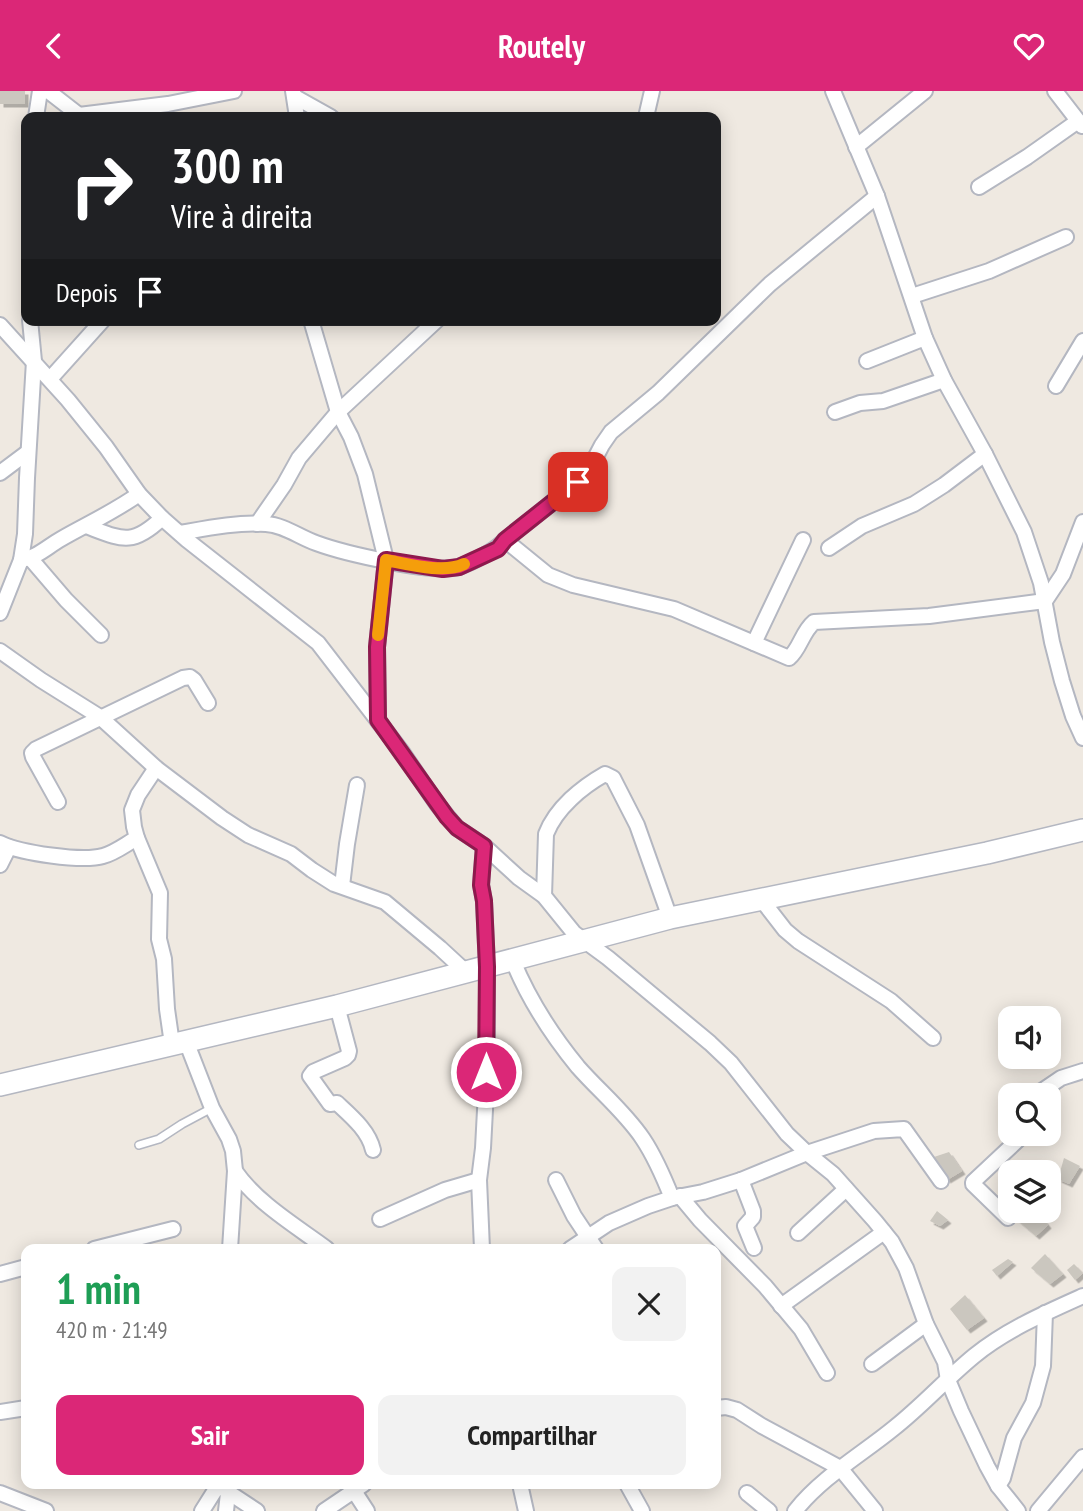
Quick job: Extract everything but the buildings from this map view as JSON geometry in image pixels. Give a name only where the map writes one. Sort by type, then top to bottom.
[{"type":"street","points":[[37,112],[40,91]]},
{"type":"street","points":[[48,91],[72,112]]},
{"type":"street","points":[[108,112],[169,104],[234,91]]},
{"type":"street","points":[[647,112],[652,91]]},
{"type":"street","points":[[833,91],[877,196],[925,338],[944,380],[1024,532],[1045,601],[1062,681],[1083,738]]},
{"type":"street","points":[[856,147],[926,91]]},
{"type":"street","points":[[979,187],[1080,124],[1055,91]]},
{"type":"street","points":[[294,94],[296,112]]},
{"type":"street","points":[[294,94],[323,112]]},
{"type":"street","points":[[180,533],[220,525],[267,524],[314,543],[352,554],[443,569],[459,567],[498,549],[505,540],[578,482],[611,432],[658,393],[771,284],[877,196]]},
{"type":"street","points":[[912,296],[989,271],[1066,237]]},
{"type":"street","points":[[0,325],[50,379],[106,447],[139,494],[162,518],[318,643],[457,828],[484,846],[519,878],[544,895],[568,926],[724,1056],[787,1134],[833,1174],[884,1232],[906,1268],[926,1324],[945,1362],[948,1380],[961,1411],[998,1486],[1018,1511]]},
{"type":"street","points":[[0,613],[26,559],[34,361],[31,326]]},
{"type":"street","points":[[50,379],[98,326]]},
{"type":"street","points":[[313,326],[338,412],[365,474],[386,560],[377,647],[378,720]]},
{"type":"street","points":[[257,524],[299,458],[338,412],[431,326]]},
{"type":"street","points":[[867,361],[925,338]]},
{"type":"street","points":[[1056,386],[1083,341]]},
{"type":"street","points":[[835,412],[860,403],[883,401],[944,380]]},
{"type":"street","points":[[0,473],[29,452]]},
{"type":"street","points":[[829,548],[862,526],[914,504],[985,454]]},
{"type":"street","points":[[26,559],[122,507],[139,494]]},
{"type":"street","points":[[86,526],[122,538],[135,537],[143,534],[162,518]]},
{"type":"street","points":[[505,540],[548,575],[573,585],[674,609],[789,658],[805,631],[814,622],[929,616],[1045,601],[1063,574],[1083,522]]},
{"type":"street","points":[[754,643],[803,540]]},
{"type":"street","points":[[26,559],[101,635]]},
{"type":"street","points":[[0,651],[100,717],[156,768],[248,835],[291,854],[324,878],[385,902],[466,972]]},
{"type":"street","points":[[58,802],[32,753],[36,749],[183,678],[190,677],[194,680],[208,703]]},
{"type":"street","points":[[156,768],[138,795],[132,810],[134,827],[160,893],[159,939],[164,959],[167,1009],[179,1043],[233,1151],[235,1171],[230,1244]]},
{"type":"street","points":[[544,895],[546,834],[549,826],[572,799],[605,774],[613,778],[637,825],[670,918]]},
{"type":"street","points":[[342,886],[346,844],[358,785]]},
{"type":"street","points":[[0,1084],[337,1006],[670,918],[1083,830]]},
{"type":"street","points":[[0,865],[4,845],[44,855],[99,858],[137,838]]},
{"type":"street","points":[[482,1244],[479,1180],[486,1072],[487,967],[481,885],[484,846]]},
{"type":"street","points":[[761,899],[785,930],[798,941],[891,1001],[933,1038]]},
{"type":"street","points":[[513,961],[525,989],[547,1027],[579,1068],[643,1138],[676,1197],[765,1286],[801,1329],[827,1373]]},
{"type":"street","points":[[337,1006],[348,1055],[310,1076],[330,1104],[337,1103],[363,1129],[370,1138],[373,1150]]},
{"type":"street","points":[[1053,1083],[1083,1071]]},
{"type":"street","points":[[577,1244],[609,1223],[676,1197],[741,1180],[807,1153],[874,1132],[904,1129],[941,1181]]},
{"type":"street","points":[[998,1208],[973,1182],[1011,1146]]},
{"type":"street","points":[[235,1171],[249,1190],[320,1244]]},
{"type":"street","points":[[380,1219],[445,1190],[479,1180]]},
{"type":"street","points":[[741,1180],[753,1211],[753,1217],[745,1226],[754,1248]]},
{"type":"street","points":[[556,1181],[574,1216],[593,1244]]},
{"type":"street","points":[[798,1233],[846,1189]]},
{"type":"street","points":[[114,1244],[173,1229]]},
{"type":"street","points":[[781,1306],[884,1232]]},
{"type":"street","points":[[0,1274],[21,1268]]},
{"type":"street","points":[[795,1511],[840,1468],[894,1428],[975,1355],[1008,1333],[1083,1296]]},
{"type":"street","points":[[998,1486],[1003,1478],[1014,1438],[1036,1392],[1043,1366],[1045,1313]]},
{"type":"street","points":[[872,1364],[926,1324]]},
{"type":"street","points":[[721,1408],[737,1410],[840,1468],[875,1511]]},
{"type":"street","points":[[0,1412],[21,1409]]},
{"type":"street","points":[[1038,1511],[1083,1457]]},
{"type":"street","points":[[202,1511],[218,1489]]},
{"type":"street","points":[[220,1489],[226,1511]]},
{"type":"street","points":[[223,1489],[257,1511]]},
{"type":"street","points":[[324,1511],[357,1489]]},
{"type":"street","points":[[359,1489],[367,1511]]},
{"type":"street","points":[[521,1489],[526,1511]]},
{"type":"street","points":[[630,1489],[642,1511]]},
{"type":"street","points":[[0,1493],[46,1511]]},
{"type":"street","points":[[747,1493],[769,1511]]},
{"type":"lane","points":[[139,1145],[159,1139],[212,1108]]},
{"type":"slow traffic","points":[[378,635],[386,560],[443,569],[464,564]]},
{"type":"route","points":[[486,1072],[487,967],[481,885],[484,846],[457,828],[447,817],[378,720],[377,647],[386,560],[443,569],[459,567],[498,549],[505,540],[578,482]]}]
